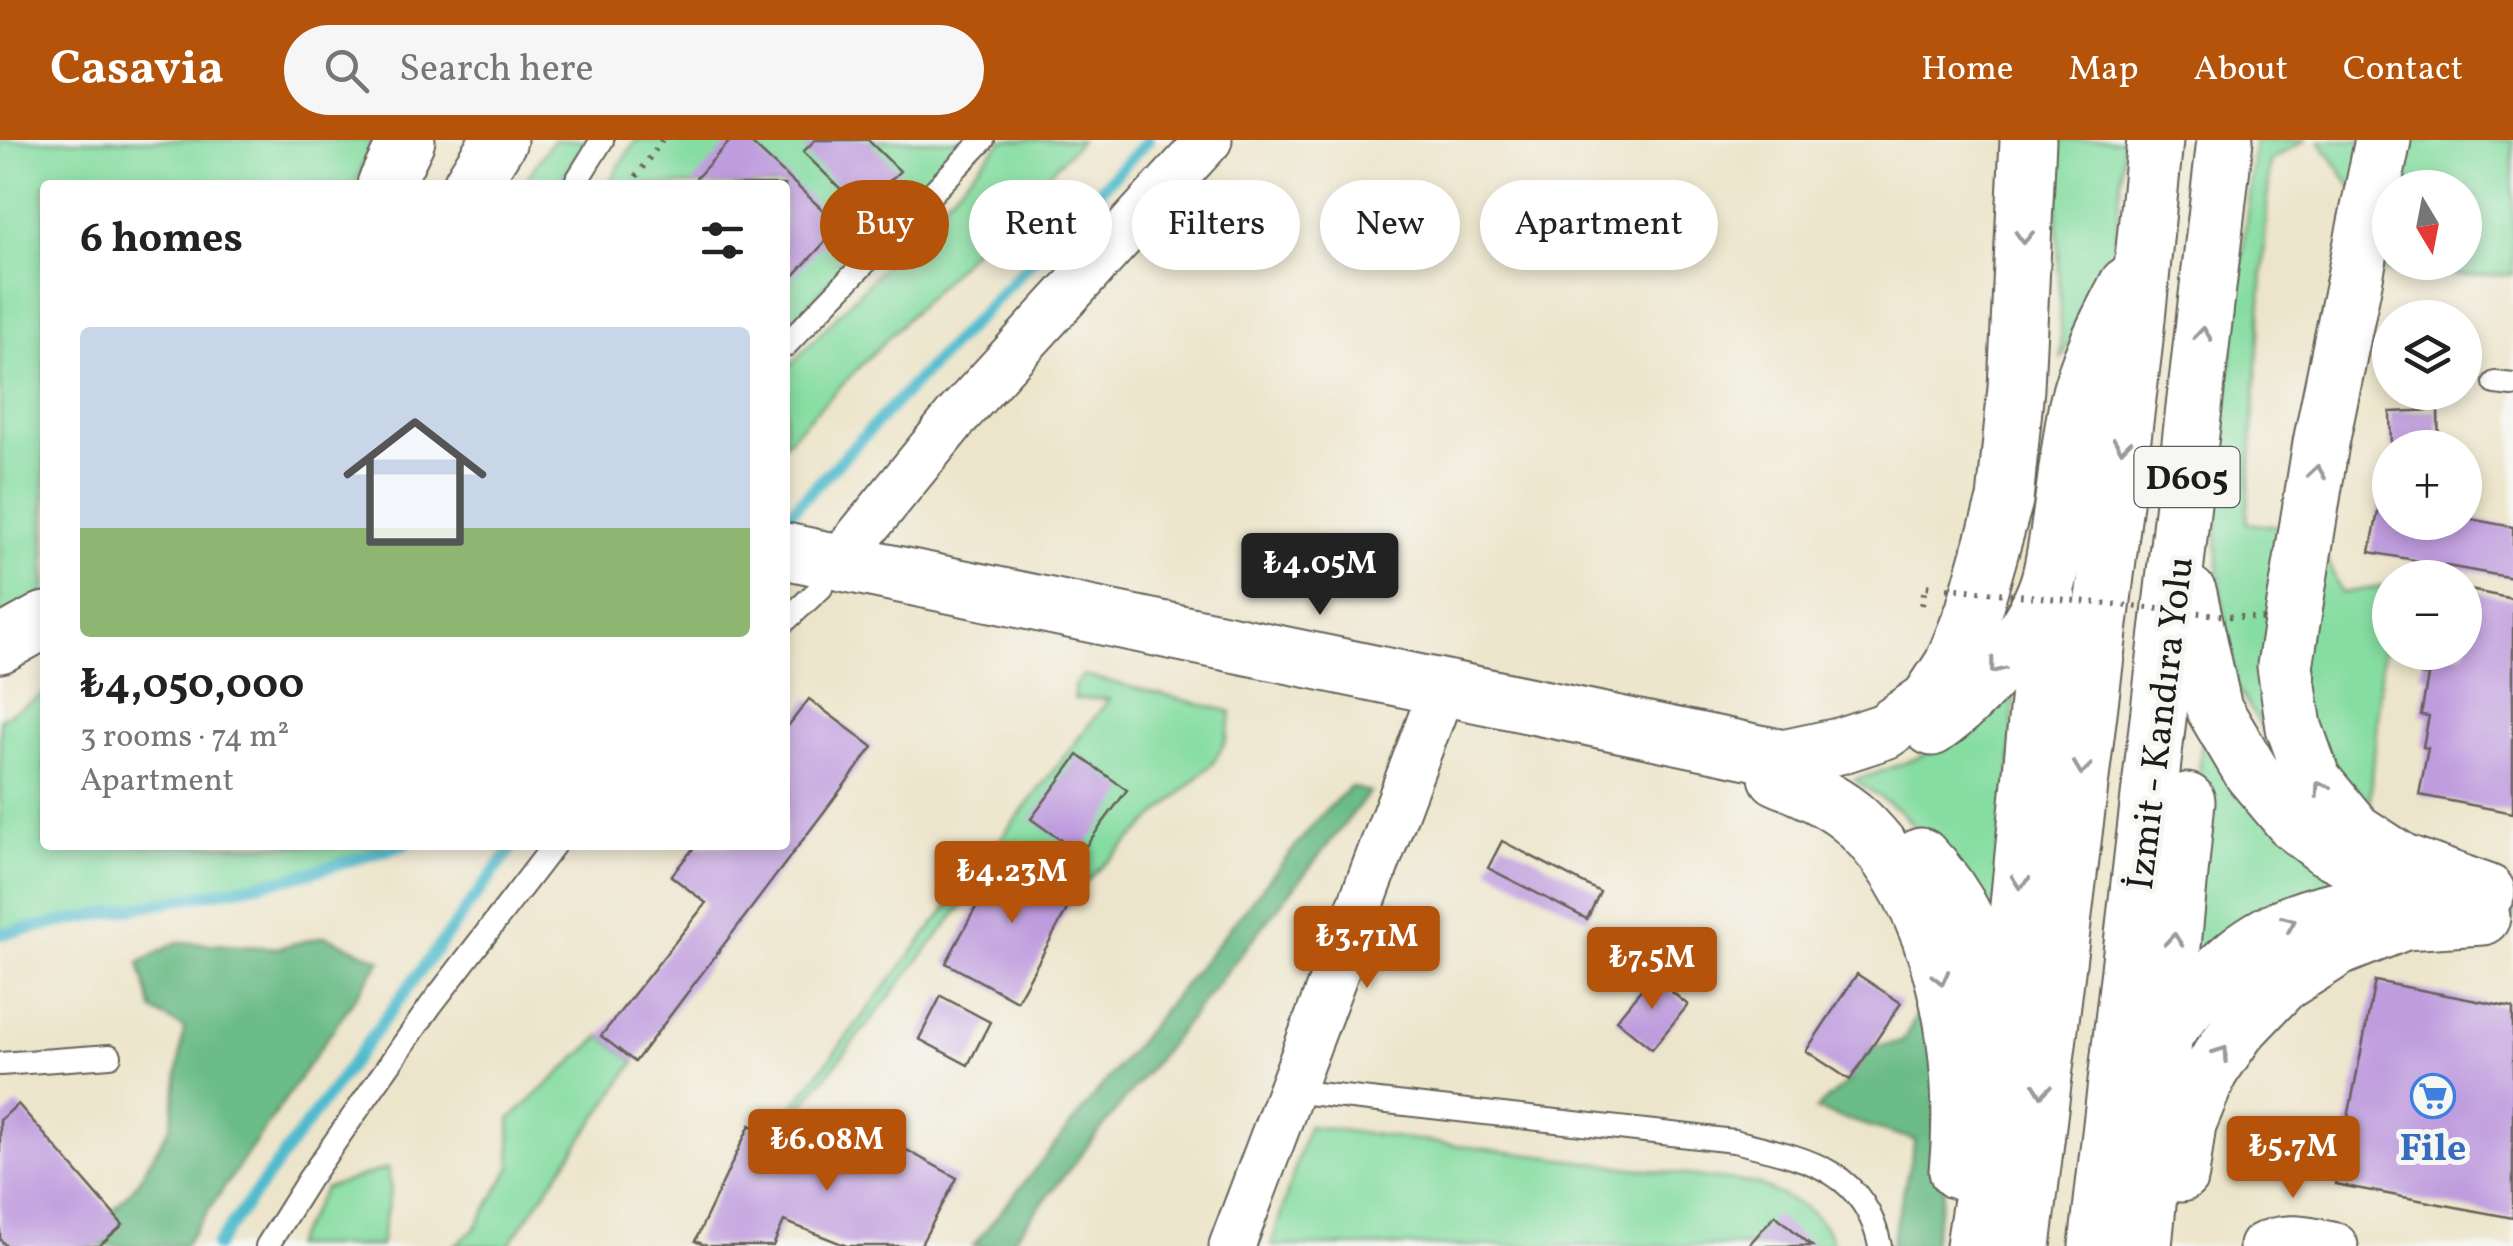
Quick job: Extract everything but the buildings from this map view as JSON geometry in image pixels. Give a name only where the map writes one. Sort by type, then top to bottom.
[{"type":"main road","points":[[388,180],[408,140]]},
{"type":"main road","points":[[475,180],[499,140]]},
{"type":"main road","points":[[1780,768],[1885,732],[1929,700],[1952,665],[1973,613],[2005,500],[2016,388],[2028,140]]},
{"type":"main road","points":[[2007,1243],[2134,348],[2155,140]]},
{"type":"main road","name":"İzmit - Kandıra Yolu","points":[[2098,1246],[2225,140]]},
{"type":"main road","points":[[2382,140],[2322,442],[2285,666],[2287,681],[2294,727],[2313,780],[2354,831],[2485,905]]},
{"type":"main road","points":[[2007,1243],[2004,1048],[2050,576],[2078,403],[2109,320],[2144,251]]},
{"type":"main road","points":[[2179,550],[2214,709],[2252,773],[2294,822],[2326,848],[2378,873],[2485,905]]},
{"type":"main road","points":[[803,581],[1435,708],[1780,768],[1864,762],[1907,745],[1956,711],[1994,671],[2026,627],[2050,576]]},
{"type":"main road","points":[[803,581],[1780,768],[1861,807],[1904,838],[1944,880],[1972,929],[1993,992],[2004,1048]]},
{"type":"main road","points":[[0,645],[40,623]]},
{"type":"main road","points":[[2144,1246],[2200,646]]},
{"type":"main road","points":[[0,680],[40,660]]},
{"type":"main road","points":[[1780,768],[1856,821],[1903,875],[1928,928],[1942,980],[1958,1088],[1960,1145],[1950,1246]]},
{"type":"main road","points":[[2166,1032],[2214,974],[2256,938],[2303,917],[2385,902],[2485,905]]},
{"type":"main road","points":[[2173,1246],[2188,1124],[2210,1071],[2238,1030],[2282,984],[2339,948],[2404,922],[2485,905]]},
{"type":"street","points":[[803,581],[1209,140]]},
{"type":"street","points":[[1232,1246],[1435,708]]},
{"type":"street","points":[[2262,1246],[2275,1239],[2305,1239],[2336,1246]]},
{"type":"lane","points":[[577,180],[602,140]]},
{"type":"lane","points":[[790,341],[982,140]]},
{"type":"lane","points":[[267,1246],[431,1005],[550,850]]},
{"type":"lane","points":[[0,1064],[110,1056]]},
{"type":"lane","points":[[1290,1090],[1734,1141],[1801,1158],[1844,1179],[1868,1208],[1880,1246]]},
{"type":"path","points":[[634,180],[662,140]]},
{"type":"path","points":[[1946,588],[2270,620]]},
{"type":"green space","points":[[0,140],[373,140],[357,180],[40,180],[40,595],[0,622]]},
{"type":"green space","points":[[553,140],[587,140],[561,180],[525,180]]},
{"type":"green space","points":[[636,140],[963,140],[925,180],[820,180],[820,270],[841,270],[790,324],[790,180],[610,180]]},
{"type":"green space","points":[[1003,140],[1081,140],[1042,180],[969,180],[969,255],[790,438],[790,366],[880,270],[949,270],[949,197]]},
{"type":"green space","points":[[2056,140],[2124,140],[2114,262],[2087,304],[2061,360]]},
{"type":"green space","points":[[2255,140],[2306,140],[2270,161],[2247,523],[2315,531],[2341,593],[2372,588],[2372,670],[2381,670],[2370,804],[2376,829],[2270,740],[2237,688],[2220,590],[2215,501]]},
{"type":"green space","points":[[2319,140],[2513,140],[2513,275],[2482,275],[2482,170],[2372,170],[2372,217]]},
{"type":"green space","points":[[2372,229],[2372,271],[2343,269]]},
{"type":"green space","points":[[1083,675],[1232,712],[1226,740],[1213,763],[1078,889],[1006,851],[795,1115],[790,1110],[1109,699],[1074,699],[1074,686]]},
{"type":"green space","points":[[2014,687],[2004,968],[1943,854],[1898,810],[1855,780],[1942,746],[1980,721]]},
{"type":"green space","points":[[40,697],[40,850],[388,850],[294,877],[0,934],[0,719]]},
{"type":"green space","points":[[2203,724],[2490,899],[2513,903],[2513,919],[2486,913],[2182,985]]},
{"type":"green space","points":[[1350,787],[1370,792],[1008,1246],[973,1246],[1321,815]]},
{"type":"green space","points":[[1869,847],[1898,880],[1939,994],[1954,1114],[1953,1146],[1932,1246],[1891,1246],[1915,1140],[1815,1110],[1850,1080],[1872,1047],[1902,1042],[1930,991],[1892,878],[1866,869]]},
{"type":"green space","points":[[325,936],[381,960],[184,1246],[81,1246],[135,1186],[171,1125],[184,1028],[153,1011],[139,963],[177,942],[277,948]]},
{"type":"green space","points":[[601,1036],[635,1062],[508,1246],[454,1246],[475,1229],[511,1167],[510,1119]]},
{"type":"green space","points":[[1308,1126],[1757,1184],[1814,1215],[1833,1246],[1271,1246]]},
{"type":"green space","points":[[388,1168],[391,1188],[380,1246],[292,1246],[325,1188]]},
{"type":"waterway","points":[[790,513],[1148,140]]},
{"type":"waterway","points":[[0,934],[294,877],[388,850]]},
{"type":"waterway","points":[[216,1246],[510,850]]},
{"type":"place","name":"File","points":[[2433,1096]]}]
